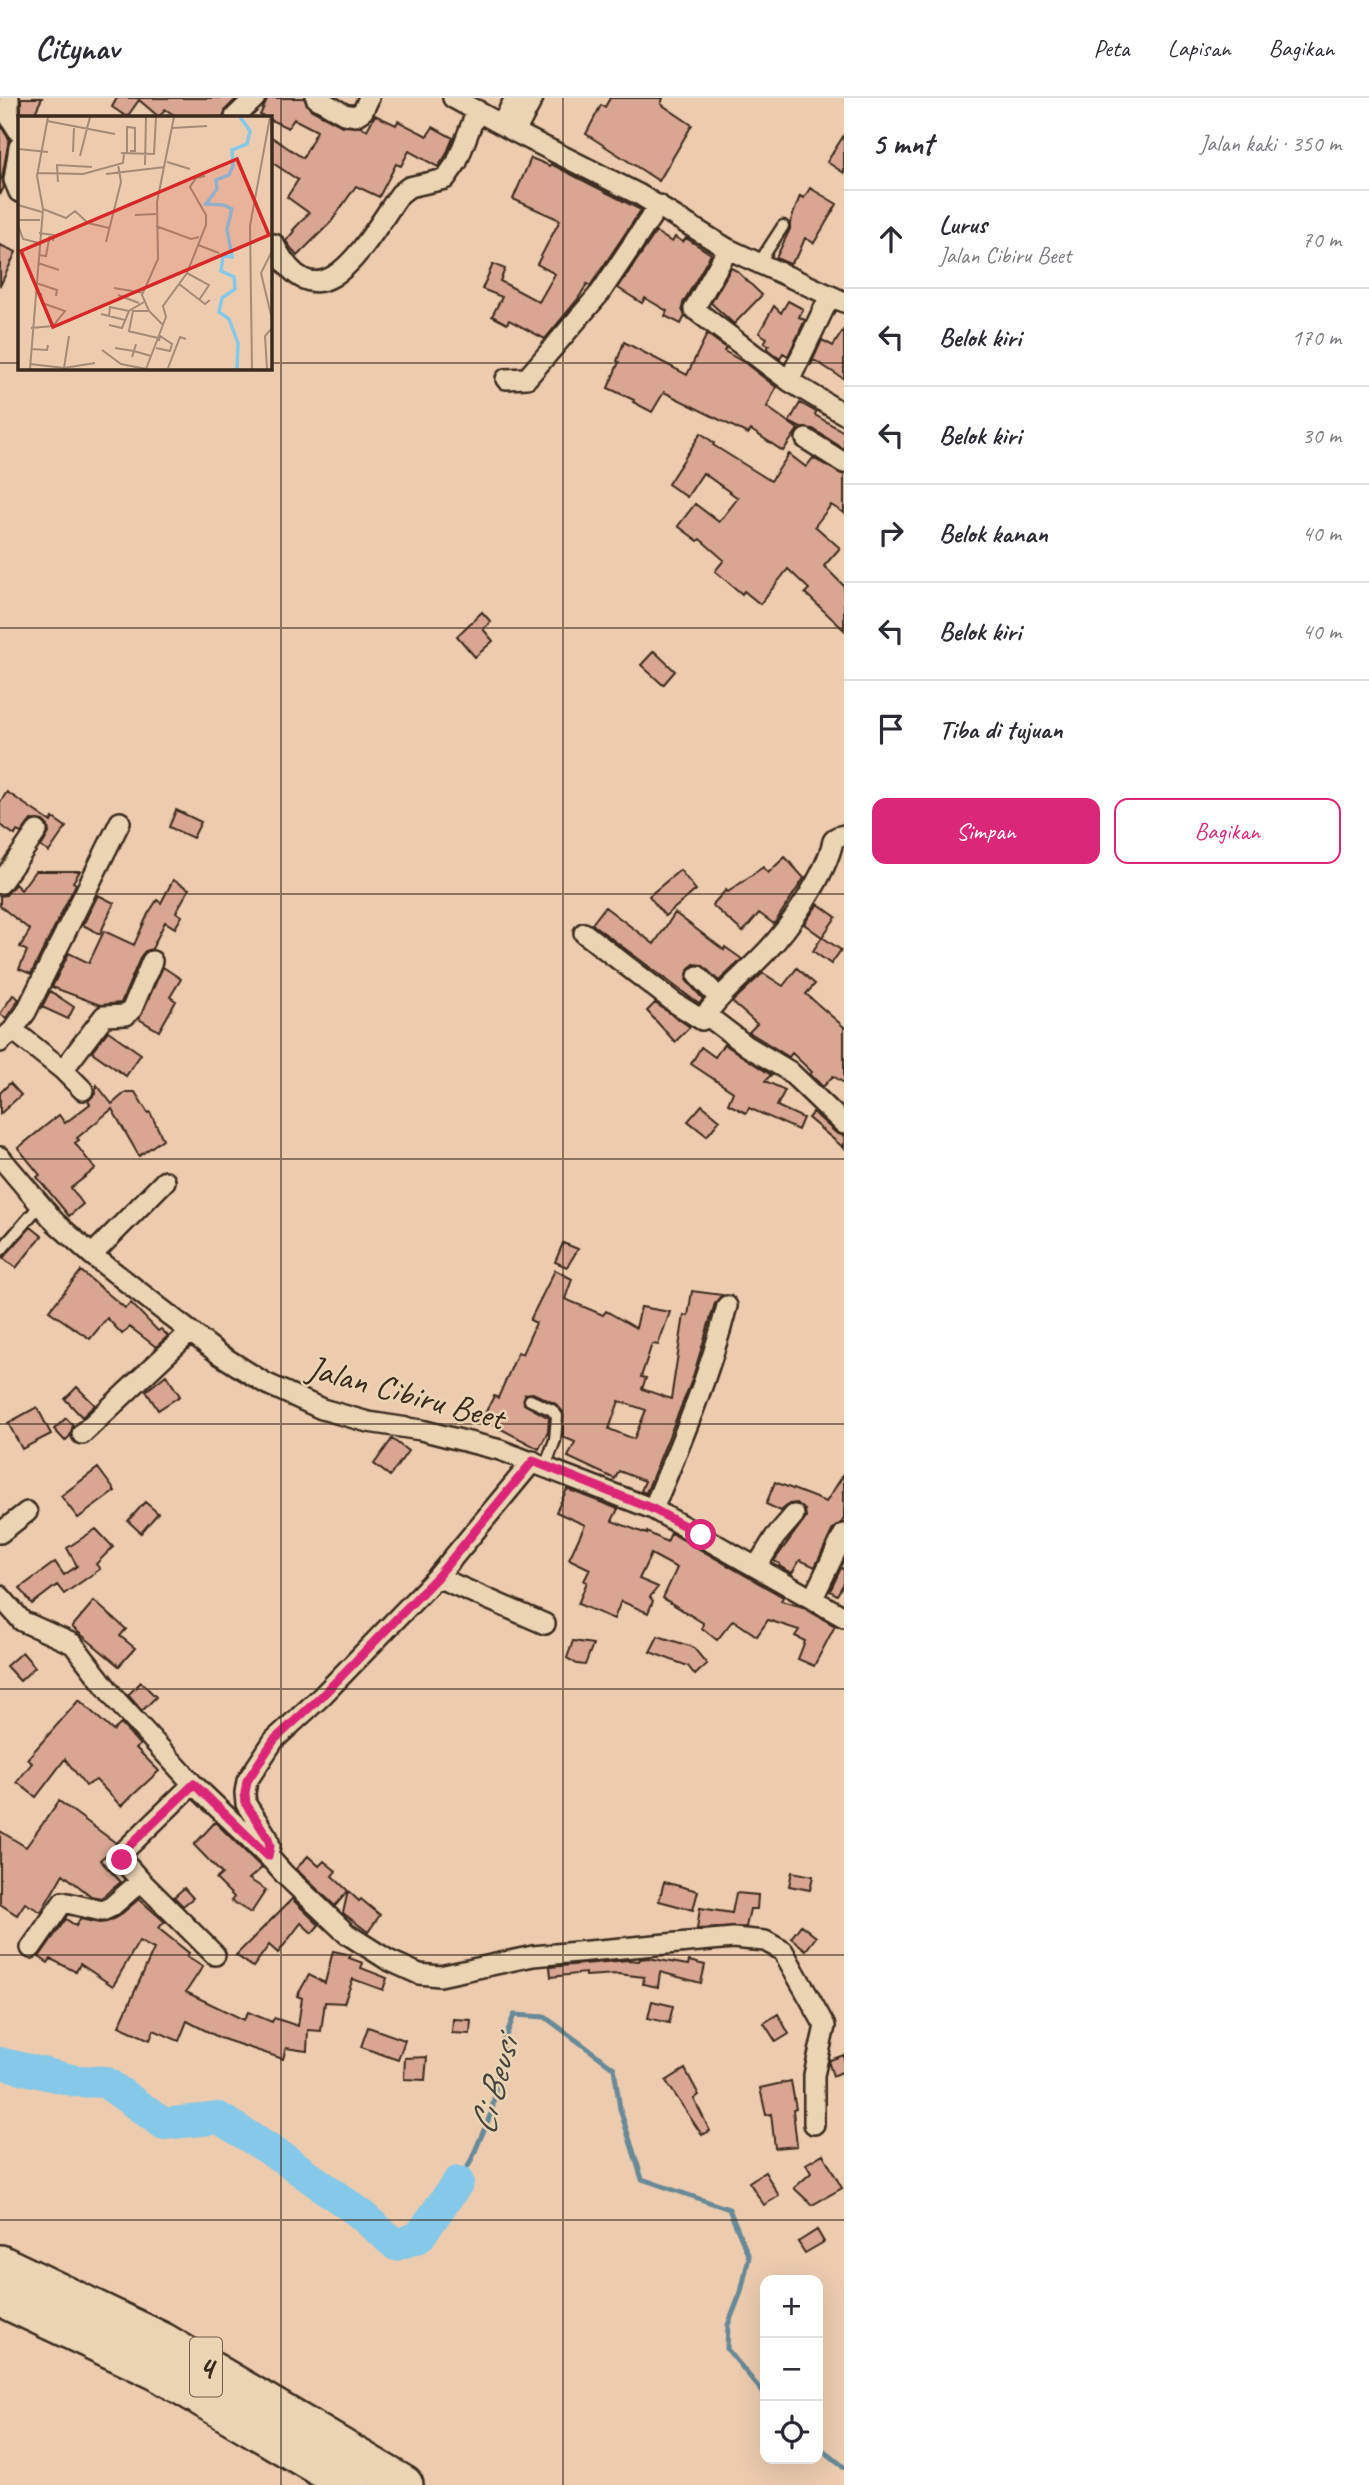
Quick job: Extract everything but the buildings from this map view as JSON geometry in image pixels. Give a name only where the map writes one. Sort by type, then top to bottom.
[{"type":"highway","name":"4","points":[[0,2264],[163,2342],[404,2485]]},
{"type":"highway","name":"4","points":[[0,2297],[157,2371],[350,2485]]},
{"type":"street","points":[[9,98],[9,116],[18,130]]},
{"type":"street","points":[[236,116],[255,98]]},
{"type":"street","points":[[316,98],[344,114],[355,116],[363,111],[369,98]]},
{"type":"street","points":[[453,98],[659,205],[728,249],[840,301],[789,381]]},
{"type":"street","points":[[508,128],[515,98]]},
{"type":"street","points":[[508,128],[533,98]]},
{"type":"street","points":[[274,244],[285,265],[297,275],[315,284],[330,280],[347,267],[400,194],[409,187],[445,179],[457,162],[477,110]]},
{"type":"street","points":[[18,154],[14,180],[18,190]]},
{"type":"street","points":[[506,379],[527,377],[557,345],[600,293],[659,205]]},
{"type":"street","points":[[728,249],[694,309],[789,381],[844,414]]},
{"type":"street","points":[[807,439],[844,463]]},
{"type":"street","points":[[83,1090],[63,1070],[6,1036],[26,1012],[120,822]]},
{"type":"street","points":[[0,884],[37,831]]},
{"type":"street","points":[[584,933],[702,1020],[719,998],[768,950],[822,874],[833,841],[844,835]]},
{"type":"street","points":[[63,1070],[104,1016],[126,1015],[132,1009],[152,961]]},
{"type":"street","points":[[698,976],[719,998]]},
{"type":"street","points":[[705,1014],[747,1046],[789,1072],[844,1124]]},
{"type":"street","name":"Jalan Cibiru Beet","points":[[0,1157],[55,1222],[92,1255],[219,1354],[265,1382],[322,1409],[368,1422],[421,1430],[473,1443],[539,1464],[653,1509],[844,1617]]},
{"type":"street","points":[[92,1255],[164,1181]]},
{"type":"street","points":[[653,1509],[681,1442],[727,1306]]},
{"type":"street","points":[[82,1434],[190,1332]]},
{"type":"street","points":[[268,1856],[268,1838],[246,1804],[245,1793],[247,1781],[274,1740],[321,1697],[437,1577],[539,1464]]},
{"type":"street","points":[[0,1533],[27,1512]]},
{"type":"street","points":[[757,1566],[775,1536],[794,1515]]},
{"type":"street","points":[[813,1598],[844,1534]]},
{"type":"street","points":[[437,1577],[545,1624]]},
{"type":"street","points":[[0,1596],[22,1621],[73,1644],[116,1700],[194,1784],[347,1934],[388,1960],[419,1974],[440,1976],[533,1956],[733,1938],[765,1941],[783,1951],[825,2026],[814,2075],[814,2124]]},
{"type":"street","points":[[194,1784],[125,1850],[122,1860],[215,1955]]},
{"type":"street","points":[[31,1948],[63,1902],[102,1911],[111,1907],[141,1881]]},
{"type":"lane","points":[[759,264],[783,226]]},
{"type":"lane","points":[[1,1250],[40,1205]]},
{"type":"lane","points":[[530,1400],[552,1410],[557,1416],[555,1440],[539,1464]]},
{"type":"waterway","name":"Ci Beusi","points":[[458,2182],[470,2163],[492,2111],[503,2044],[514,2015],[545,2017],[614,2068],[620,2109],[642,2179],[729,2209],[749,2257],[741,2292],[728,2325],[727,2349],[760,2389]]},
{"type":"waterway","name":"Ci Beusi","points":[[0,2063],[76,2081],[105,2082],[164,2124],[219,2118],[286,2160],[358,2212],[396,2245],[419,2237],[458,2182]]},
{"type":"waterway","name":"Ci Beusi","points":[[823,2450],[844,2467]]},
{"type":"route","points":[[122,1860],[125,1850],[194,1784],[268,1856],[268,1838],[246,1804],[245,1793],[247,1781],[274,1740],[321,1697],[437,1577],[533,1461],[653,1509],[701,1535]]}]
